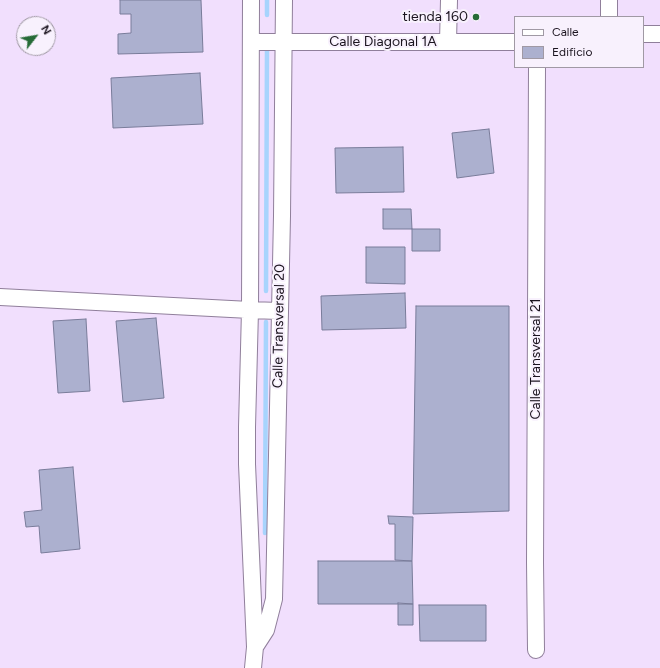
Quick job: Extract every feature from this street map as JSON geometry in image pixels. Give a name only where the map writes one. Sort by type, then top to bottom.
[{"type":"street","name":"Calle Transversal 20","points":[[251,0],[250,310],[247,464],[255,647],[253,668]]},
{"type":"street","name":"Calle Transversal 20","points":[[255,647],[266,630],[274,599],[284,0]]},
{"type":"street","points":[[448,0],[448,42]]},
{"type":"street","points":[[609,0],[609,16]]},
{"type":"street","points":[[644,34],[660,34]]},
{"type":"street","name":"Calle Diagonal 1A","points":[[251,42],[514,42]]},
{"type":"street","name":"Calle Transversal 21","points":[[536,650],[537,68]]},
{"type":"street","points":[[0,297],[279,311]]},
{"type":"building","points":[[120,0],[201,0],[203,52],[118,54],[118,34],[131,33],[131,14],[120,14]]},
{"type":"building","points":[[200,73],[203,124],[113,128],[111,78]]},
{"type":"building","points":[[489,129],[494,173],[457,178],[452,133]]},
{"type":"building","points":[[403,147],[404,192],[336,193],[335,148]]},
{"type":"building","points":[[383,209],[411,209],[412,229],[383,229]]},
{"type":"building","points":[[412,229],[440,229],[440,251],[412,251]]},
{"type":"building","points":[[366,247],[405,247],[405,284],[366,283]]},
{"type":"building","points":[[405,293],[406,328],[322,330],[321,296]]},
{"type":"building","points":[[416,306],[509,306],[509,511],[413,514]]},
{"type":"building","points":[[156,318],[164,398],[123,402],[116,321]]},
{"type":"building","points":[[86,319],[90,391],[58,393],[53,321]]},
{"type":"building","points":[[73,467],[80,549],[41,553],[39,526],[26,527],[24,512],[42,510],[39,470]]},
{"type":"building","points":[[388,516],[413,517],[412,561],[395,560],[395,524],[389,524]]},
{"type":"building","points":[[318,561],[412,561],[413,604],[318,604]]},
{"type":"building","points":[[398,603],[413,604],[413,625],[398,625]]},
{"type":"building","points":[[419,605],[486,605],[486,641],[420,641]]},
{"type":"waterway","points":[[267,0],[267,15]]},
{"type":"waterway","points":[[266,291],[267,47]]},
{"type":"waterway","points":[[265,533],[266,322]]},
{"type":"place","name":"tienda 160","points":[[476,17]]}]
